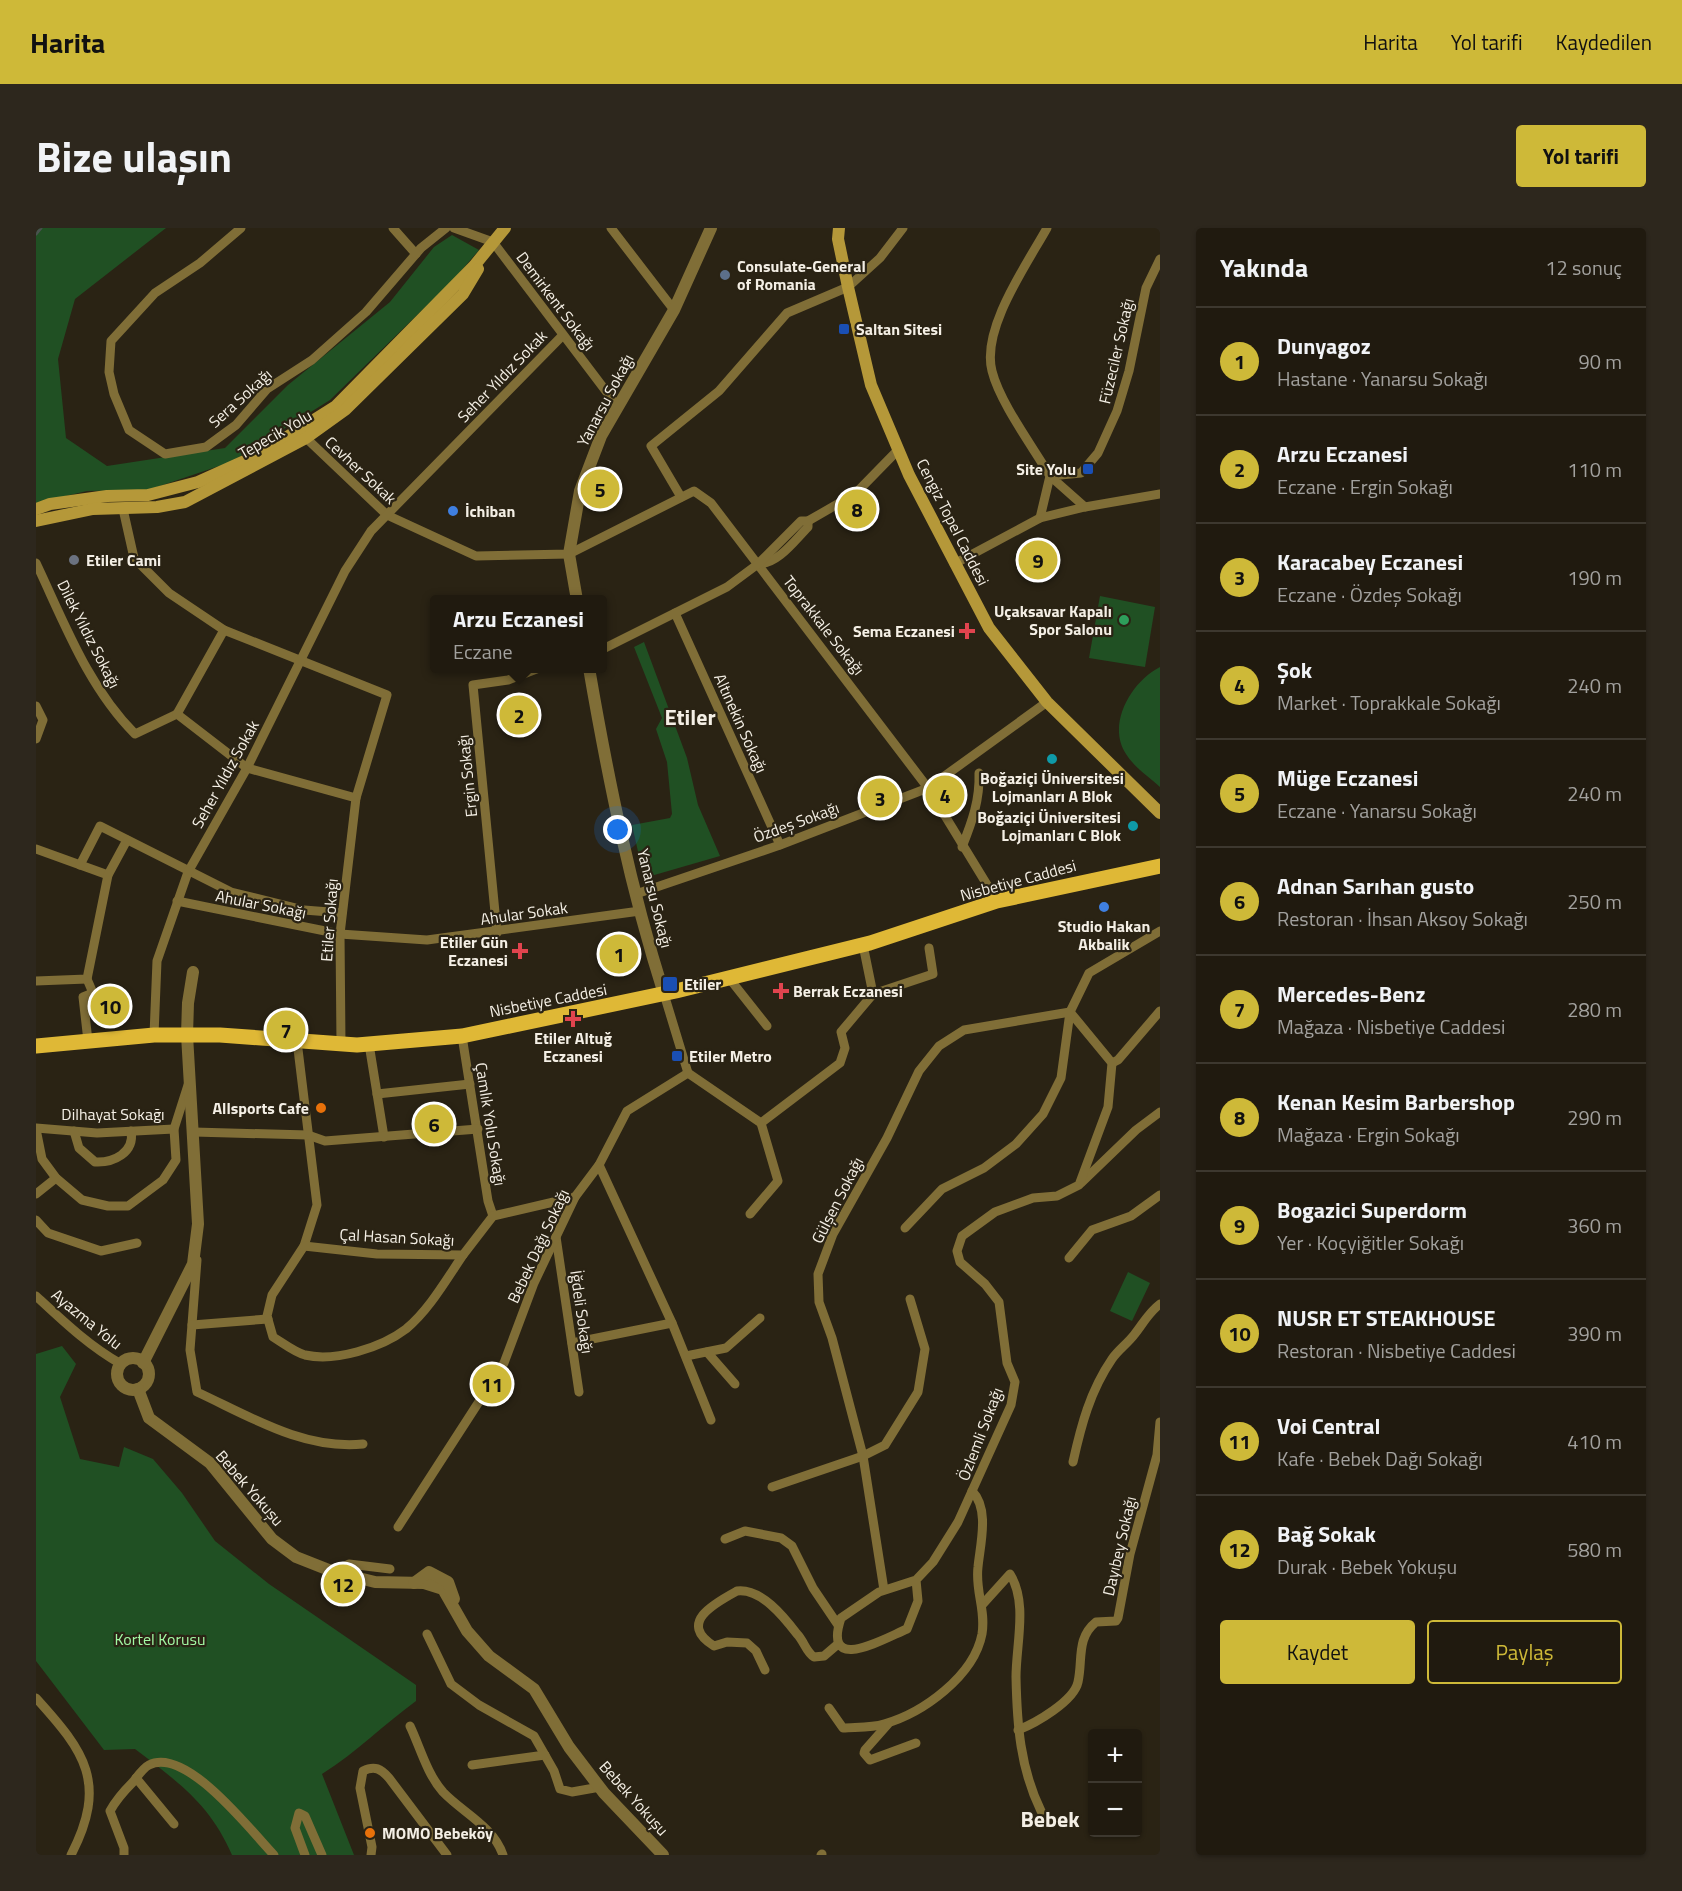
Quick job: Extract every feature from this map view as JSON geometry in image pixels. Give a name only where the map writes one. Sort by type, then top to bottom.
[{"type":"main road","name":"Tepecik Yolu","points":[[36,509],[50,504],[148,495],[198,482],[260,454],[336,406],[474,266],[506,228]]},
{"type":"main road","name":"Cengiz Topel Caddesi","points":[[839,228],[838,239],[871,385],[898,450],[954,564],[989,628],[1047,702],[1158,814]]},
{"type":"main road","name":"Tepecik Yolu","points":[[36,521],[93,508],[123,509],[184,502],[306,438],[345,410],[463,294],[493,242]]},
{"type":"main road","points":[[298,428],[306,438]]},
{"type":"main road","points":[[120,496],[123,509]]},
{"type":"main road","name":"Nisbetiye Caddesi","points":[[36,1046],[154,1035],[341,1044],[369,1044],[462,1036],[664,994],[864,945],[997,902],[1160,866]]},
{"type":"street","name":"Sera Sokağı","points":[[240,228],[200,263],[155,292],[111,341],[109,372],[114,394],[129,430],[165,454],[206,447],[236,425],[267,389],[312,360],[366,312],[430,239],[446,228]]},
{"type":"street","points":[[393,228],[416,254]]},
{"type":"street","points":[[454,228],[493,242]]},
{"type":"street","points":[[611,228],[674,310]]},
{"type":"street","name":"Yanarsu Sokağı","points":[[576,595],[569,554],[580,491],[601,436],[674,310],[711,228]]},
{"type":"street","points":[[569,554],[681,497],[651,446],[719,392],[787,314],[848,287],[880,258],[903,228]]},
{"type":"street","points":[[1047,228],[1010,294],[999,322],[992,341],[992,370],[1000,390],[1050,476],[1085,507]]},
{"type":"street","name":"Demirkent Sokağı","points":[[493,242],[618,407]]},
{"type":"street","name":"Füzeciler Sokağı","points":[[1050,476],[1081,473],[1098,453],[1117,411],[1129,371],[1146,288],[1160,259]]},
{"type":"street","name":"Seher Yıldız Sokak","points":[[154,1035],[157,961],[188,872],[247,768],[345,571],[371,531],[563,335]]},
{"type":"street","name":"Cevher Sokak","points":[[306,438],[387,515],[476,556],[569,554]]},
{"type":"street","points":[[607,647],[727,587],[758,564],[801,521],[808,521],[855,494],[883,462],[898,450]]},
{"type":"street","points":[[1040,518],[1050,476]]},
{"type":"street","name":"Toprakkale Sokağı","points":[[681,497],[694,491],[711,503],[928,788],[997,902]]},
{"type":"street","points":[[954,564],[1040,518],[1085,507],[1160,494]]},
{"type":"street","points":[[123,509],[134,558],[169,593],[224,630],[300,661]]},
{"type":"street","name":"Dilek Yıldız Sokağı","points":[[36,563],[76,650],[113,712],[135,734],[177,714]]},
{"type":"street","name":"Altınekin Sokağı","points":[[675,614],[780,845]]},
{"type":"street","points":[[224,630],[177,714],[247,768],[356,798]]},
{"type":"street","name":"Etiler Sokağı","points":[[300,661],[387,695],[356,798],[340,934],[341,1044]]},
{"type":"street","name":"Ergin Sokağı","points":[[497,933],[473,685],[508,680],[528,673]]},
{"type":"street","name":"Yanarsu Sokağı","points":[[590,673],[609,779],[640,911],[664,994]]},
{"type":"street","name":"Özdeş Sokağı","points":[[636,894],[780,845],[928,788],[1047,702]]},
{"type":"street","points":[[36,706],[43,720],[36,739]]},
{"type":"street","points":[[962,847],[973,820],[980,791],[979,773]]},
{"type":"street","name":"Ahular Sokağı","points":[[80,865],[100,826],[231,892],[304,910],[342,913]]},
{"type":"street","points":[[88,1041],[83,997],[93,993],[87,979],[108,875],[127,840]]},
{"type":"street","points":[[36,849],[108,875]]},
{"type":"street","name":"Ahular Sokağı","points":[[177,901],[340,934]]},
{"type":"street","name":"Ahular Sokak","points":[[340,934],[427,940],[497,933],[640,911]]},
{"type":"street","points":[[905,1228],[942,1189],[984,1168],[1016,1144],[1043,1113],[1061,1078],[1070,1012],[1089,973],[1160,931]]},
{"type":"street","points":[[864,945],[873,994]]},
{"type":"street","points":[[761,1123],[840,1063],[845,1048],[841,1032],[873,994],[933,974],[929,948]]},
{"type":"street","points":[[193,972],[188,1003],[187,1035],[198,1224],[190,1350],[197,1392],[318,1444],[342,1446],[363,1444]]},
{"type":"street","points":[[729,978],[767,1026]]},
{"type":"street","points":[[36,981],[87,979]]},
{"type":"street","points":[[664,994],[688,1073],[761,1123],[778,1181],[750,1214]]},
{"type":"street","points":[[1112,1063],[1118,1060],[1160,1011]]},
{"type":"street","points":[[1070,1012],[1112,1063],[1108,1107],[1079,1185]]},
{"type":"street","name":"Gülşen Sokağı","points":[[884,1590],[863,1456],[832,1338],[819,1302],[818,1274],[833,1234],[887,1138],[919,1071],[939,1046],[964,1030],[1070,1012]]},
{"type":"street","name":"Çamlık Yolu Sokağı","points":[[462,1036],[488,1201],[493,1216]]},
{"type":"street","points":[[297,1041],[317,1206],[304,1246],[272,1295],[268,1318],[273,1337],[303,1354],[332,1359],[366,1349],[405,1329],[440,1289],[463,1256]]},
{"type":"street","points":[[369,1044],[384,1137]]},
{"type":"street","name":"Bebek Dağı Sokağı","points":[[398,1527],[504,1363],[534,1283],[556,1236],[576,1197],[600,1165],[627,1111],[688,1073]]},
{"type":"street","name":"Dilhayat Sokağı","points":[[36,1129],[131,1131],[174,1129],[190,1079]]},
{"type":"street","points":[[377,1094],[470,1084]]},
{"type":"street","points":[[1079,1185],[1136,1130],[1160,1112]]},
{"type":"street","points":[[36,1129],[42,1159],[56,1178],[82,1200],[108,1206],[128,1206],[164,1180],[176,1160],[174,1129]]},
{"type":"street","points":[[194,1132],[308,1135],[325,1142],[478,1130]]},
{"type":"street","points":[[74,1131],[79,1148],[95,1162],[104,1163],[117,1159],[127,1149],[132,1138],[131,1131]]},
{"type":"street","points":[[600,1165],[672,1323],[711,1420]]},
{"type":"street","points":[[36,1194],[56,1178]]},
{"type":"street","name":"Özlemli Sokağı","points":[[829,1708],[843,1728],[883,1725],[913,1713],[954,1682],[976,1655],[984,1611],[976,1586],[983,1516],[972,1491],[1011,1406],[1015,1382],[1007,1363],[999,1302],[985,1284],[960,1262],[957,1251],[962,1236],[995,1212],[1034,1198],[1057,1196],[1079,1185]]},
{"type":"street","points":[[1070,1258],[1092,1230],[1131,1216],[1160,1195]]},
{"type":"street","points":[[493,1216],[576,1197]]},
{"type":"street","name":"Çal Hasan Sokağı","points":[[304,1246],[377,1254],[463,1256],[493,1216]]},
{"type":"street","points":[[36,1220],[48,1233],[101,1251],[137,1243]]},
{"type":"street","points":[[143,1363],[131,1359],[121,1364],[117,1371],[118,1382],[128,1390],[138,1389],[147,1382],[148,1376],[143,1363],[193,1264],[198,1224]]},
{"type":"street","name":"İğdeli Sokağı","points":[[556,1236],[579,1392]]},
{"type":"street","name":"Ayazma Yolu","points":[[36,1296],[75,1332],[104,1355],[121,1364]]},
{"type":"street","points":[[772,1486],[863,1456],[885,1445],[918,1392],[925,1349],[910,1299]]},
{"type":"street","points":[[1072,1462],[1096,1384],[1113,1357],[1135,1334],[1150,1312],[1160,1304]]},
{"type":"street","points":[[192,1324],[268,1318]]},
{"type":"street","points":[[686,1356],[726,1348],[760,1318]]},
{"type":"street","points":[[572,1343],[672,1323]]},
{"type":"street","points":[[707,1352],[735,1384]]},
{"type":"street","name":"Bebek Yokuşu","points":[[138,1389],[149,1418],[210,1463],[272,1539],[296,1557],[334,1572],[375,1582],[414,1583],[429,1572],[444,1578],[452,1587],[456,1612],[466,1631],[489,1656],[534,1689],[569,1747],[600,1787],[663,1855]]},
{"type":"street","name":"Dayıbey Sokağı","points":[[1018,1730],[1037,1722],[1073,1693],[1078,1683],[1080,1651],[1087,1631],[1096,1622],[1116,1621],[1118,1618],[1130,1554],[1157,1455],[1160,1422]]},
{"type":"street","points":[[916,1580],[918,1601],[907,1629],[850,1651],[838,1644],[836,1638],[841,1618],[884,1590],[916,1580],[933,1562],[972,1491]]},
{"type":"street","points":[[725,1539],[745,1531],[781,1538],[792,1546],[813,1588],[838,1625]]},
{"type":"street","points":[[334,1572],[349,1564],[390,1569]]},
{"type":"street","points":[[982,1605],[1010,1574],[1020,1592],[1016,1676],[1019,1747],[1029,1787],[1041,1811]]},
{"type":"street","points":[[765,1670],[756,1651],[747,1643],[727,1642],[714,1646],[703,1638],[698,1625],[704,1612],[726,1597],[744,1590],[759,1595],[771,1606],[799,1635],[814,1657],[824,1656],[838,1644]]},
{"type":"street","points":[[427,1634],[450,1684],[479,1706],[534,1736],[546,1755],[563,1792],[600,1787]]},
{"type":"street","points":[[36,1698],[70,1736],[86,1765],[88,1802],[81,1835],[71,1855]]},
{"type":"street","name":"Özlemli Sokağı","points":[[890,1722],[864,1753],[870,1760],[916,1743]]},
{"type":"street","points":[[410,1726],[435,1780],[444,1792],[489,1832],[503,1855]]},
{"type":"street","points":[[472,1765],[546,1755]]},
{"type":"street","points":[[124,1855],[124,1848],[110,1811],[115,1801],[148,1765],[163,1762],[173,1762],[186,1768],[202,1781],[274,1855]]},
{"type":"street","points":[[371,1855],[372,1847],[360,1788],[363,1771],[375,1768],[381,1769],[389,1778],[447,1855]]},
{"type":"street","points":[[136,1778],[174,1824]]},
{"type":"street","points":[[305,1855],[295,1828],[298,1813],[305,1816],[322,1855]]},
{"type":"green space","points":[[36,228],[166,228],[75,299],[58,359],[66,438],[107,466],[225,448],[288,385],[390,302],[434,247],[452,235],[479,250],[454,279],[330,400],[231,462],[148,490],[87,491],[36,503]]},
{"type":"green space","name":"Uçaksavar Kapalı Spor Salonu","points":[[1100,596],[1155,607],[1145,667],[1089,658]]},
{"type":"green space","points":[[644,642],[687,758],[698,805],[720,856],[644,878],[632,825],[670,818],[672,814],[667,762],[656,729],[662,718],[634,647]]},
{"type":"green space","points":[[1160,667],[1160,787],[1129,759],[1121,742],[1119,730],[1125,704],[1132,693],[1140,682]]},
{"type":"green space","points":[[1128,1272],[1150,1283],[1132,1321],[1110,1311]]},
{"type":"green space","name":"Kortel Korusu","points":[[62,1346],[76,1364],[60,1397],[80,1459],[119,1467],[124,1447],[153,1459],[182,1493],[215,1541],[269,1584],[416,1685],[416,1701],[347,1757],[322,1774],[354,1855],[232,1855],[214,1822],[203,1808],[165,1772],[135,1749],[104,1750],[36,1661],[36,1354]]},
{"type":"waterway","points":[[36,234],[41,228]]},
{"type":"place","name":"Consulate-General of Romania","points":[[725,275]]},
{"type":"place","name":"Saltan Sitesi","points":[[844,329]]},
{"type":"place","name":"Site Yolu","points":[[1088,469]]},
{"type":"place","name":"Müge Eczanesi","points":[[600,489]]},
{"type":"place","name":"Kenan Kesim Barbershop","points":[[857,509]]},
{"type":"place","name":"İchiban","points":[[453,511]]},
{"type":"place","name":"Etiler Cami","points":[[74,560]]},
{"type":"place","name":"Bogazici Superdorm","points":[[1038,560]]},
{"type":"place","name":"Uçaksavar Kapalı Spor Salonu","points":[[1124,620]]},
{"type":"place","name":"Sema Eczanesi","points":[[967,631]]},
{"type":"place","name":"Arzu Eczanesi","points":[[519,715]]},
{"type":"place","name":"Boğaziçi Üniversitesi Lojmanları A Blok","points":[[1052,759]]},
{"type":"place","name":"Şok","points":[[945,795]]},
{"type":"place","name":"Karacabey Eczanesi","points":[[880,798]]},
{"type":"place","name":"Boğaziçi Üniversitesi Lojmanları C Blok","points":[[1133,826]]},
{"type":"place","name":"Studio Hakan Akbalik","points":[[1104,907]]},
{"type":"place","name":"Etiler Gün Eczanesi","points":[[520,951]]},
{"type":"place","name":"Dunyagoz","points":[[619,954]]},
{"type":"place","name":"Etiler","points":[[670,984]]},
{"type":"place","name":"Berrak Eczanesi","points":[[781,991]]},
{"type":"place","name":"NUSR ET STEAKHOUSE","points":[[110,1006]]},
{"type":"place","name":"Etiler Altuğ Eczanesi","points":[[573,1019]]},
{"type":"place","name":"Mercedes-Benz","points":[[286,1030]]},
{"type":"place","name":"Etiler Metro","points":[[677,1056]]},
{"type":"place","name":"Allsports Cafe","points":[[321,1108]]},
{"type":"place","name":"Adnan Sarıhan gusto","points":[[434,1124]]},
{"type":"place","name":"Voi Central","points":[[492,1384]]},
{"type":"place","name":"Bağ Sokak","points":[[343,1584]]},
{"type":"place","name":"MOMO Bebeköy","points":[[370,1833]]},
{"type":"district","name":"Etiler","points":[[690,717]]},
{"type":"district","name":"Bebek","points":[[1050,1819]]}]
